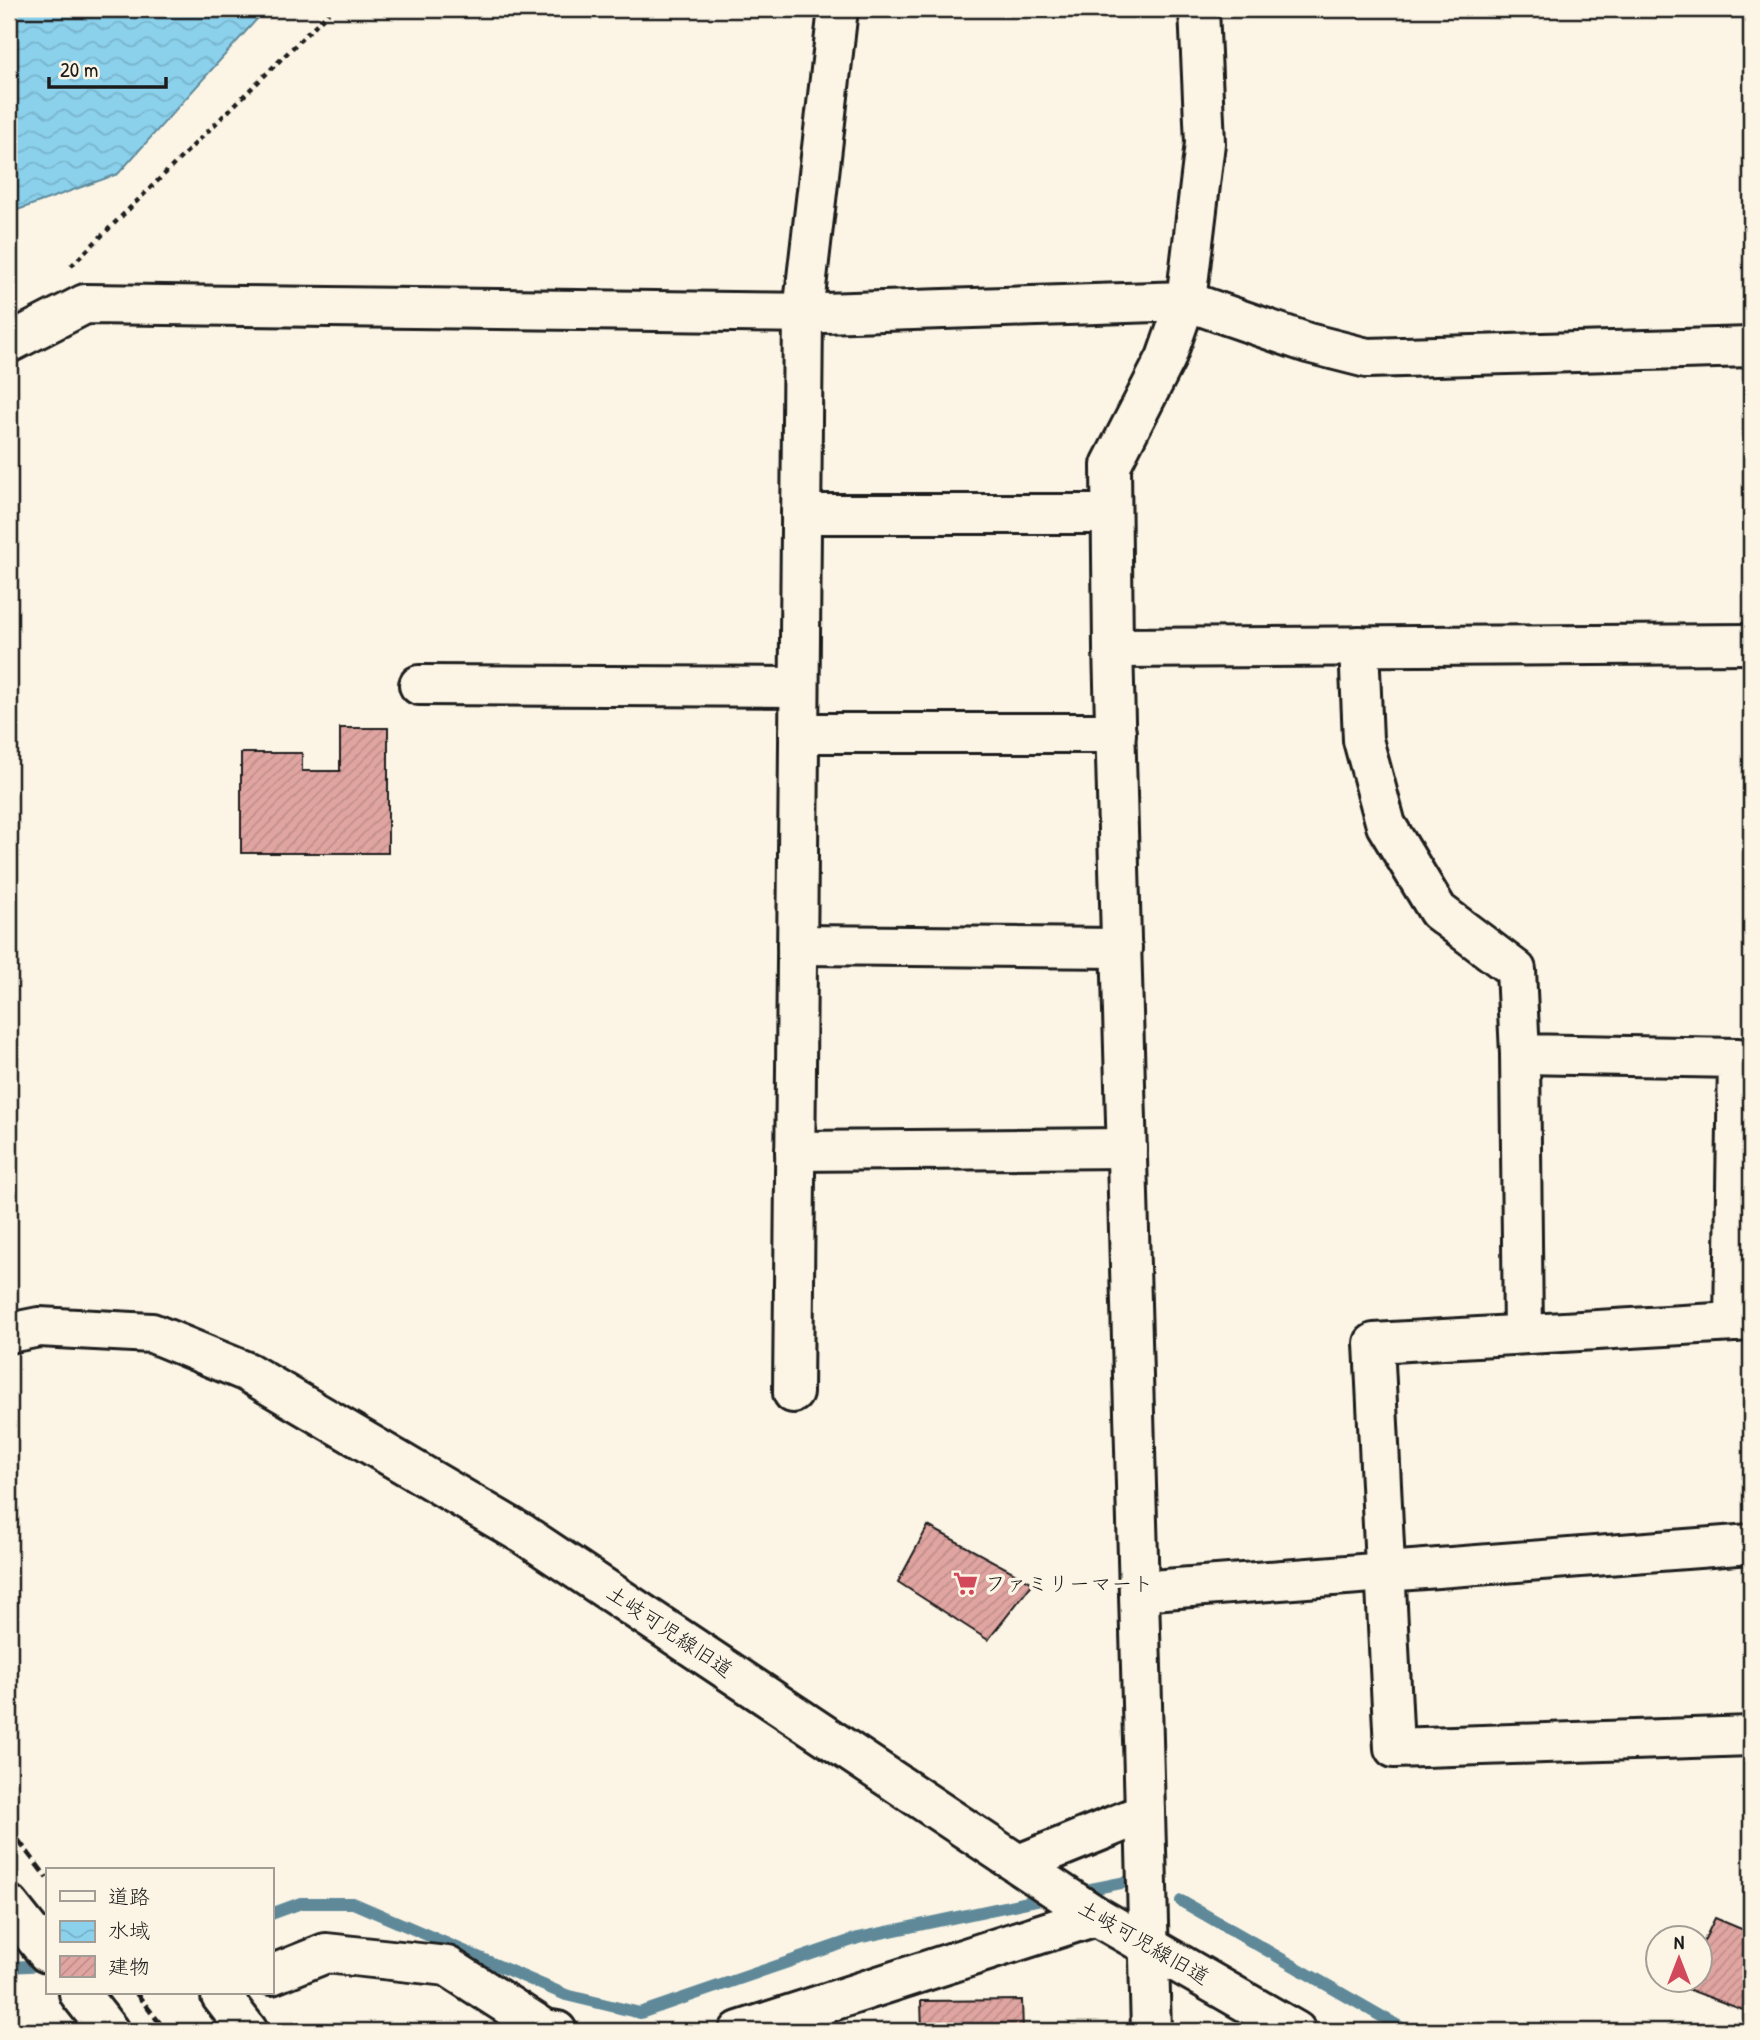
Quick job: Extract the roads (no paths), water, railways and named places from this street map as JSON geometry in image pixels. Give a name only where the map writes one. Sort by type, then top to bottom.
[{"type":"street","points":[[793,1393],[803,313],[838,9]]},
{"type":"street","points":[[1151,2031],[1113,648],[1111,465],[1166,358],[1186,301],[1205,143],[1199,9]]},
{"type":"street","points":[[9,343],[85,304],[803,313],[1186,301],[1308,343],[1367,358],[1751,347]]},
{"type":"street","points":[[801,514],[1111,514]]},
{"type":"street","points":[[1113,648],[1751,644]]},
{"type":"street","points":[[1359,646],[1363,740],[1386,825],[1438,911],[1516,970],[1520,1054],[1523,1334]]},
{"type":"street","points":[[419,685],[799,687]]},
{"type":"street","points":[[799,733],[1116,733]]},
{"type":"street","points":[[797,945],[1122,948]]},
{"type":"street","points":[[1520,1054],[1738,1058],[1743,1322],[1374,1342],[1394,1748],[1751,1736]]},
{"type":"street","points":[[795,1151],[1127,1148]]},
{"type":"street","name":"土岐可児線旧道","points":[[9,1333],[40,1327],[152,1333],[247,1372],[523,1534],[1096,1916],[1149,1944],[1296,2031]]},
{"type":"street","points":[[1139,1591],[1751,1544]]},
{"type":"street","points":[[1028,1870],[1145,1814]]},
{"type":"street","points":[[9,1905],[42,1947]]},
{"type":"street","points":[[739,2031],[1096,1916]]},
{"type":"street","points":[[273,1974],[326,1953],[447,1966],[545,2029],[557,2031]]},
{"type":"street","points":[[80,1994],[109,2031]]},
{"type":"street","points":[[225,1994],[220,1996],[248,2031]]},
{"type":"water","points":[[9,9],[266,9],[118,174],[9,213]]},
{"type":"waterway","points":[[1076,1892],[1141,1879]]},
{"type":"waterway","points":[[273,1913],[301,1903],[353,1903],[566,1995],[640,2013],[858,1938],[1051,1897]]},
{"type":"waterway","points":[[1181,1901],[1407,2031]]},
{"type":"waterway","points":[[9,1967],[46,1965]]},
{"type":"railway","points":[[9,1828],[46,1877]]},
{"type":"railway","points":[[137,1994],[166,2031]]},
{"type":"place","name":"ファミリーマート","points":[[965,1583]]}]
